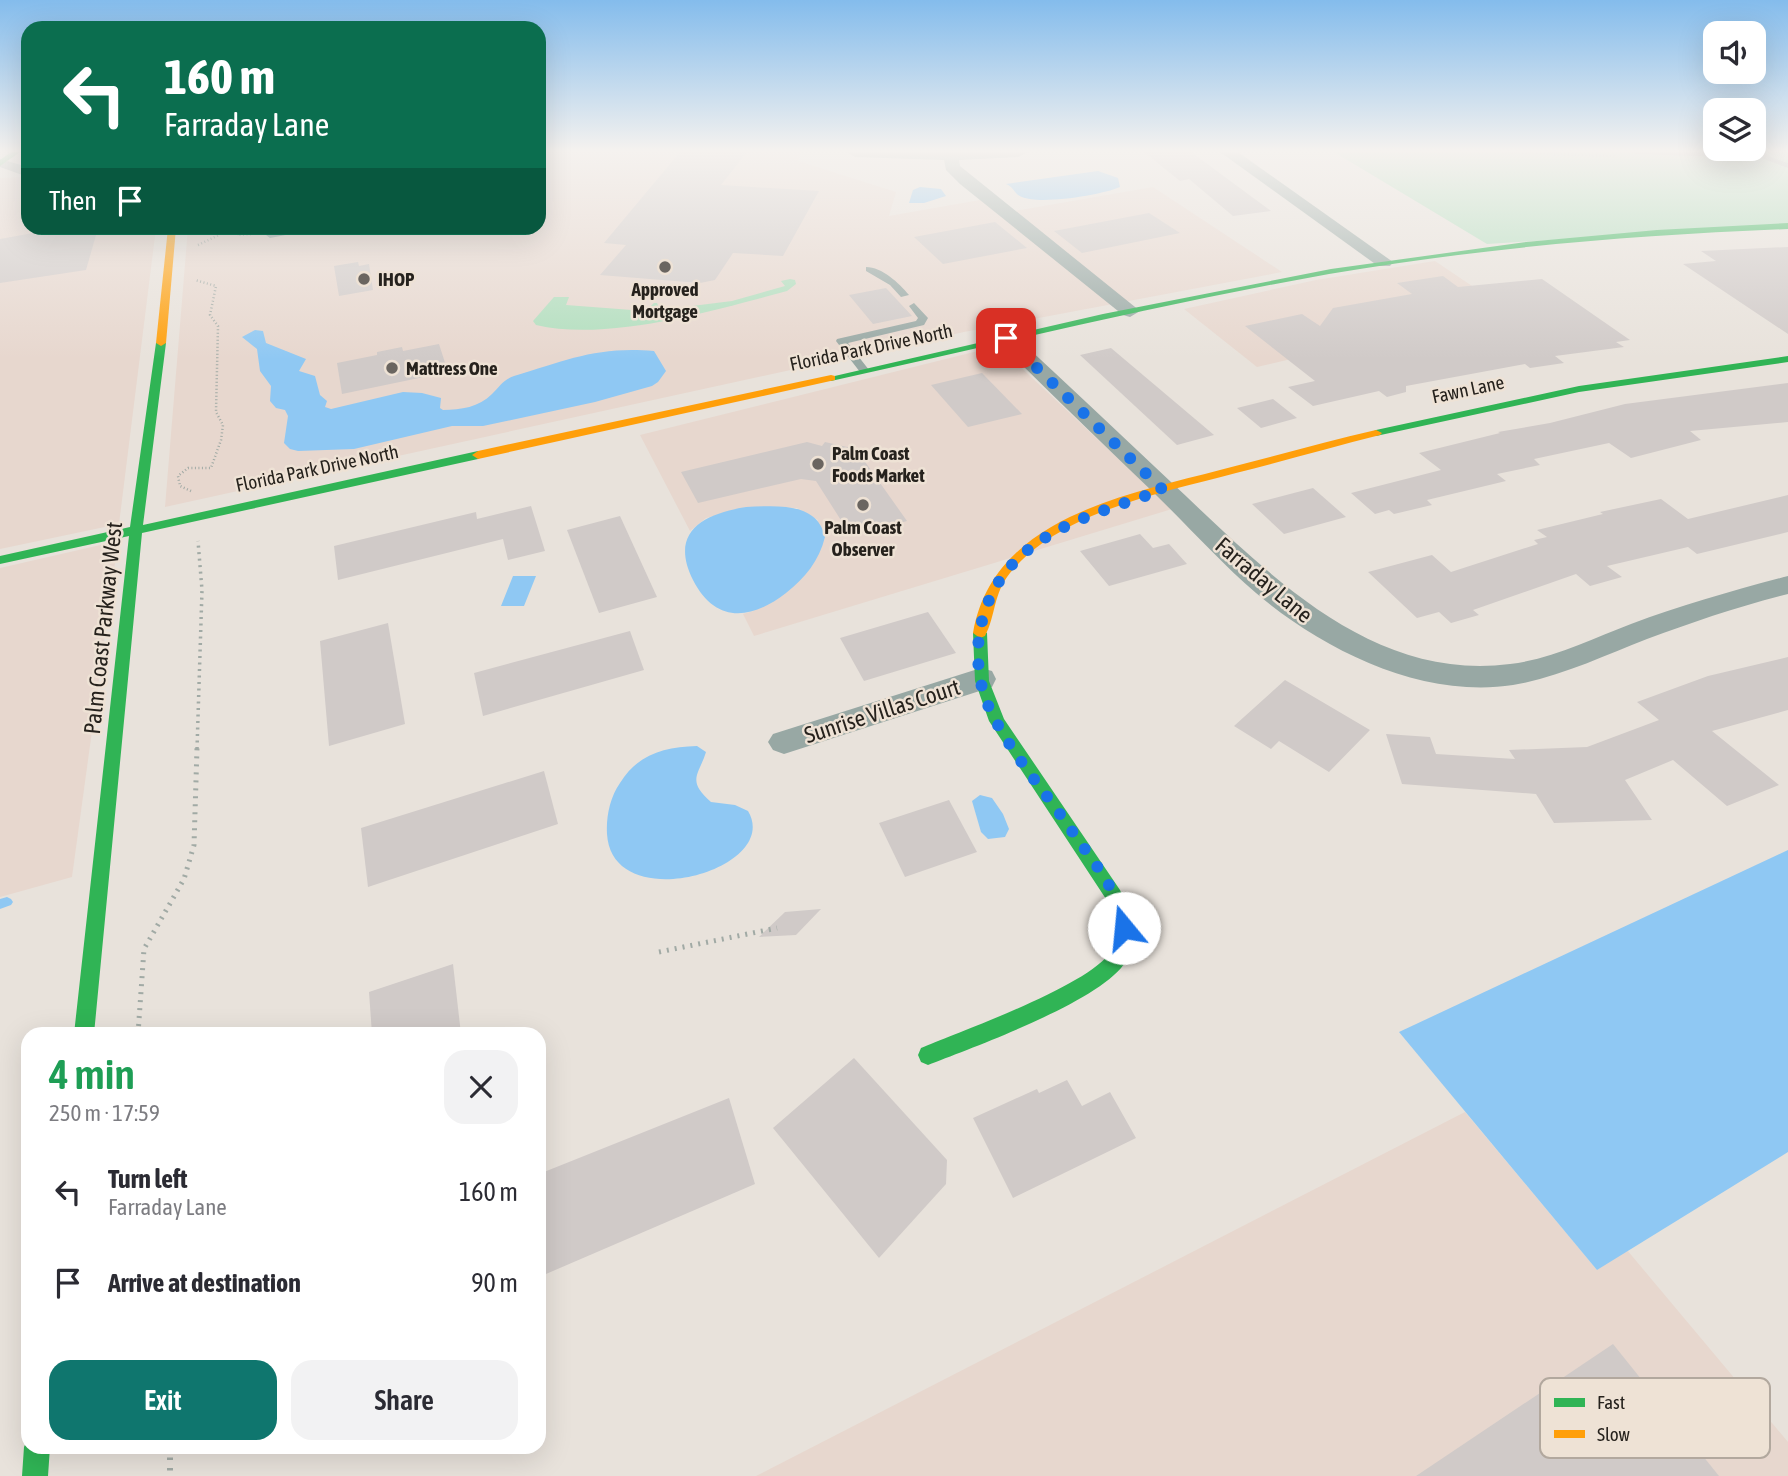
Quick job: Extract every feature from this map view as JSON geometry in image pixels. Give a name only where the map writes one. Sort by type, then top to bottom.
[{"type":"street","points":[[1016,221],[1130,311]]},
{"type":"street","points":[[1326,221],[1384,262]]},
{"type":"street","name":"Florida Park Drive North","points":[[0,560],[1264,283],[1384,262],[1568,241],[1788,226]]},
{"type":"street","name":"Palm Coast Parkway West","points":[[85,1027],[136,529],[159,360],[171,235]]},
{"type":"street","name":"Farraday Lane","points":[[1006,338],[1265,586],[1312,622],[1382,655],[1416,666],[1461,675],[1492,676],[1535,668],[1718,604],[1788,585]]},
{"type":"street","name":"Fawn Lane","points":[[928,1055],[1089,984],[1113,963],[1125,938],[1123,918],[1114,895],[1009,741],[986,701],[978,642],[982,618],[990,597],[1012,562],[1027,549],[1060,529],[1163,490],[1363,435],[1481,407],[1649,376],[1788,359]]},
{"type":"street","name":"Sunrise Villas Court","points":[[783,742],[981,679]]},
{"type":"street","points":[[35,1476],[37,1454]]},
{"type":"lane","points":[[869,269],[893,283],[904,295]]},
{"type":"lane","points":[[864,370],[841,341],[920,323],[923,318],[914,306]]},
{"type":"path","points":[[196,248],[202,242],[219,235]]},
{"type":"path","points":[[194,272],[194,279],[197,281],[216,286],[210,315],[218,326],[216,412],[223,425],[221,440],[211,468],[188,468],[177,476],[180,485],[197,493]]},
{"type":"path","points":[[138,1027],[144,948],[184,879],[194,845],[202,590],[198,539]]},
{"type":"path","points":[[659,952],[777,928]]},
{"type":"path","points":[[170,1454],[170,1476]]},
{"type":"shaded area","points":[[0,221],[21,221],[21,235],[155,235],[119,524],[0,549]]},
{"type":"shaded area","points":[[546,221],[1204,221],[1282,272],[964,332],[165,507],[187,235],[546,235]]},
{"type":"shaded area","points":[[1435,261],[1515,315],[1384,337],[1257,367],[1184,309],[1316,280]]},
{"type":"shaded area","points":[[998,346],[1172,509],[754,636],[743,614],[753,611],[818,520],[797,508],[746,507],[706,518],[690,531],[640,435]]},
{"type":"shaded area","points":[[118,541],[72,877],[0,897],[0,568]]},
{"type":"shaded area","points":[[1465,1112],[1597,1270],[1627,1250],[1734,1378],[1540,1378],[1540,1458],[1770,1458],[1770,1421],[1788,1442],[1788,1476],[756,1476]]},
{"type":"green space","points":[[1449,221],[1788,221],[1788,225],[1487,244]]},
{"type":"green space","points":[[795,280],[796,284],[787,291],[662,322],[596,330],[536,325],[533,321],[554,297],[569,297],[566,305],[645,311],[657,303],[660,310],[732,301],[785,286],[781,281]]},
{"type":"water","points":[[255,330],[263,331],[266,343],[306,359],[299,371],[315,376],[320,395],[327,401],[325,407],[331,409],[403,392],[441,398],[440,408],[443,410],[463,408],[481,402],[504,381],[514,376],[599,352],[654,351],[666,371],[652,386],[595,402],[483,426],[452,426],[354,449],[298,451],[290,449],[284,443],[288,416],[285,410],[276,408],[270,401],[271,386],[260,371],[257,349],[242,337]]},
{"type":"water","points":[[782,507],[804,511],[820,525],[825,537],[815,561],[786,593],[759,609],[734,613],[712,604],[702,594],[693,580],[685,549],[694,528],[704,521],[730,510]]},
{"type":"water","points":[[513,576],[536,576],[524,606],[501,606]]},
{"type":"water","points":[[697,746],[706,752],[696,777],[699,788],[711,802],[735,805],[748,811],[752,832],[741,851],[720,866],[692,876],[663,879],[636,874],[616,860],[607,834],[608,814],[614,794],[627,773],[644,759],[663,750]]},
{"type":"water","points":[[980,795],[992,798],[1003,814],[1009,829],[1005,837],[988,839],[981,832],[972,801]]},
{"type":"water","points":[[1788,850],[1788,1152],[1597,1270],[1399,1032]]},
{"type":"building","points":[[622,221],[802,221],[783,256],[733,253],[715,280],[700,283],[600,275],[626,245],[604,243]]},
{"type":"building","points":[[1107,221],[1161,221],[1180,233],[1082,253],[1054,231]]},
{"type":"building","points":[[995,222],[1027,248],[943,264],[914,237]]},
{"type":"building","points":[[22,235],[96,235],[86,270],[0,283],[0,239]]},
{"type":"building","points":[[1788,247],[1788,334],[1683,264],[1716,261],[1701,251]]},
{"type":"building","name":"IHOP","points":[[358,262],[359,266],[369,264],[373,290],[339,296],[334,266]]},
{"type":"building","points":[[1443,276],[1458,287],[1542,279],[1630,340],[1616,342],[1624,347],[1555,356],[1564,363],[1530,368],[1525,364],[1406,386],[1406,392],[1387,397],[1379,391],[1313,406],[1288,387],[1315,381],[1245,326],[1302,314],[1320,326],[1333,308],[1412,294],[1397,283]]},
{"type":"building","points":[[886,288],[912,316],[873,324],[849,295]]},
{"type":"building","name":"Mattress One","points":[[439,344],[448,372],[342,394],[337,363],[402,347],[403,351]]},
{"type":"building","points":[[1111,348],[1214,435],[1177,445],[1080,355]]},
{"type":"building","points":[[982,373],[1022,414],[968,427],[931,385]]},
{"type":"building","points":[[1788,383],[1788,422],[1690,431],[1701,440],[1631,458],[1609,443],[1534,459],[1540,465],[1497,474],[1506,481],[1427,500],[1432,505],[1394,514],[1389,510],[1375,514],[1351,493],[1441,470],[1419,453],[1500,433],[1498,432],[1550,423],[1625,404]]},
{"type":"building","points":[[1273,399],[1297,418],[1261,428],[1237,408]]},
{"type":"building","points":[[807,442],[822,446],[825,442],[856,449],[907,521],[851,536],[816,481],[801,479],[698,503],[681,472]]},
{"type":"building","points":[[1313,488],[1346,517],[1284,534],[1252,504]]},
{"type":"building","points":[[1788,495],[1788,532],[1697,554],[1688,547],[1607,566],[1622,577],[1590,586],[1576,574],[1473,610],[1479,615],[1451,623],[1439,612],[1417,618],[1368,572],[1432,555],[1451,572],[1538,544],[1534,540],[1547,537],[1537,530],[1603,514],[1600,512],[1661,499],[1688,519]]},
{"type":"building","points":[[531,506],[545,551],[508,560],[503,539],[338,580],[334,546],[476,512],[477,519]]},
{"type":"building","points":[[620,516],[657,597],[599,613],[567,530]]},
{"type":"building","points":[[1140,534],[1153,548],[1169,544],[1187,564],[1109,586],[1080,551]]},
{"type":"building","points":[[928,612],[956,653],[864,681],[840,638]]},
{"type":"building","points":[[388,623],[405,724],[329,746],[320,641]]},
{"type":"building","points":[[630,631],[644,670],[483,716],[474,673]]},
{"type":"building","points":[[1788,657],[1788,710],[1712,731],[1779,785],[1727,806],[1673,760],[1625,780],[1652,820],[1554,823],[1536,794],[1402,784],[1386,734],[1430,737],[1436,754],[1515,759],[1509,750],[1587,747],[1659,720],[1637,702],[1708,676]]},
{"type":"building","points":[[1285,680],[1370,730],[1329,772],[1279,741],[1271,749],[1234,726]]},
{"type":"building","points":[[544,771],[558,824],[368,887],[361,828]]},
{"type":"building","points":[[949,800],[977,852],[905,877],[879,823]]},
{"type":"building","points":[[821,909],[796,935],[759,937],[785,912]]},
{"type":"building","points":[[453,964],[460,1027],[372,1027],[369,992]]},
{"type":"building","points":[[854,1058],[947,1160],[946,1184],[879,1258],[773,1128]]},
{"type":"building","points":[[1067,1080],[1082,1106],[1110,1092],[1136,1138],[1013,1198],[973,1118],[1037,1089],[1039,1093]]},
{"type":"building","points":[[729,1098],[755,1184],[546,1274],[546,1171]]},
{"type":"building","points":[[1613,1344],[1640,1378],[1562,1378]]},
{"type":"building","points":[[1540,1393],[1540,1458],[1705,1458],[1719,1476],[1416,1476]]},
{"type":"waterway","points":[[0,904],[7,902]]},
{"type":"traffic: fast","points":[[831,378],[1157,305],[1331,271],[1526,244],[1788,226]]},
{"type":"traffic: fast","points":[[85,1027],[136,529],[161,343]]},
{"type":"traffic: fast","points":[[1376,433],[1579,389],[1788,359]]},
{"type":"traffic: fast","points":[[0,560],[478,455]]},
{"type":"traffic: fast","points":[[928,1055],[1031,1012],[1085,984],[1106,970],[1118,957],[1124,941],[1122,918],[1114,895],[997,721],[982,681],[980,633]]},
{"type":"traffic: fast","points":[[35,1476],[37,1454]]},
{"type":"traffic: slow","points":[[161,343],[171,235]]},
{"type":"traffic: slow","points":[[478,455],[831,378]]},
{"type":"traffic: slow","points":[[980,633],[984,613],[995,586],[1013,562],[1034,544],[1085,515],[1143,495],[1376,433]]},
{"type":"place","name":"Approved Mortgage","points":[[665,267]]},
{"type":"place","name":"IHOP","points":[[364,279]]},
{"type":"place","name":"Mattress One","points":[[392,368]]},
{"type":"place","name":"Palm Coast Foods Market","points":[[818,464]]},
{"type":"place","name":"Palm Coast Observer","points":[[863,505]]},
{"type":"route","points":[[1006,338],[1163,490],[1078,521],[1027,549],[1012,562],[990,597],[982,618],[978,642],[978,661],[986,701],[1009,741],[1105,880],[1120,907],[1124,928]]}]
